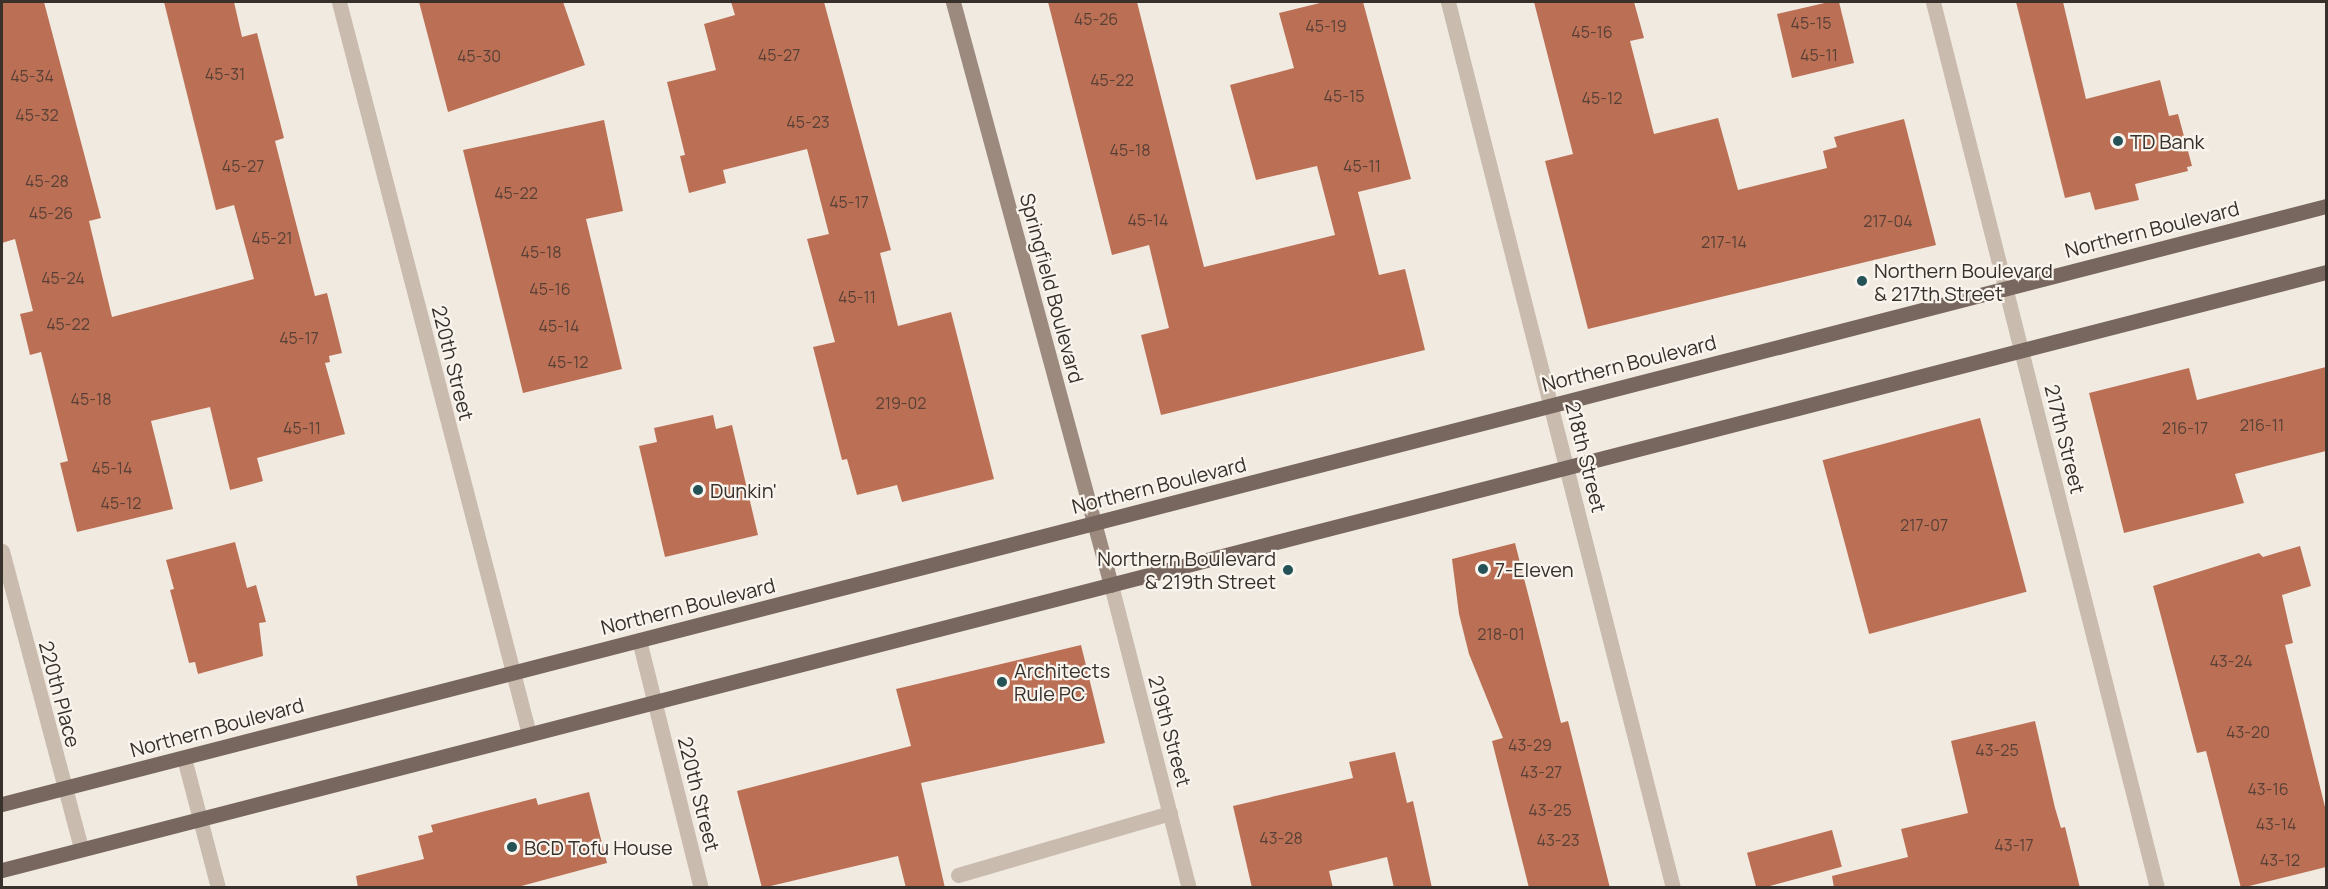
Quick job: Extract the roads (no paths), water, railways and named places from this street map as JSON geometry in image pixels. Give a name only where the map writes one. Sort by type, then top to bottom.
[{"type":"main road","name":"Springfield Boulevard","points":[[953,2],[1110,585]]},
{"type":"main road","name":"Northern Boulevard","points":[[2,804],[2326,206]]},
{"type":"main road","points":[[2,870],[81,847],[200,819],[2326,272]]},
{"type":"street","name":"220th Street","points":[[339,2],[529,734]]},
{"type":"street","name":"218th Street","points":[[1448,2],[1673,888]]},
{"type":"street","name":"217th Street","points":[[1933,2],[2157,888]]},
{"type":"street","name":"220th Place","points":[[2,551],[81,847]]},
{"type":"street","name":"219th Street","points":[[1110,585],[1189,888]]},
{"type":"street","name":"220th Street","points":[[639,640],[701,888]]},
{"type":"street","points":[[184,758],[218,888]]},
{"type":"street","points":[[958,875],[1170,813]]},
{"type":"place","name":"TD Bank","points":[[2118,141]]},
{"type":"place","name":"Northern Boulevard & 217th Street","points":[[1862,281]]},
{"type":"place","name":"Dunkin'","points":[[698,490]]},
{"type":"place","name":"7-Eleven","points":[[1483,569]]},
{"type":"place","name":"Northern Boulevard & 219th Street","points":[[1288,570]]},
{"type":"place","name":"Architects Rule PC","points":[[1002,682]]},
{"type":"place","name":"BCD Tofu House","points":[[512,847]]}]
